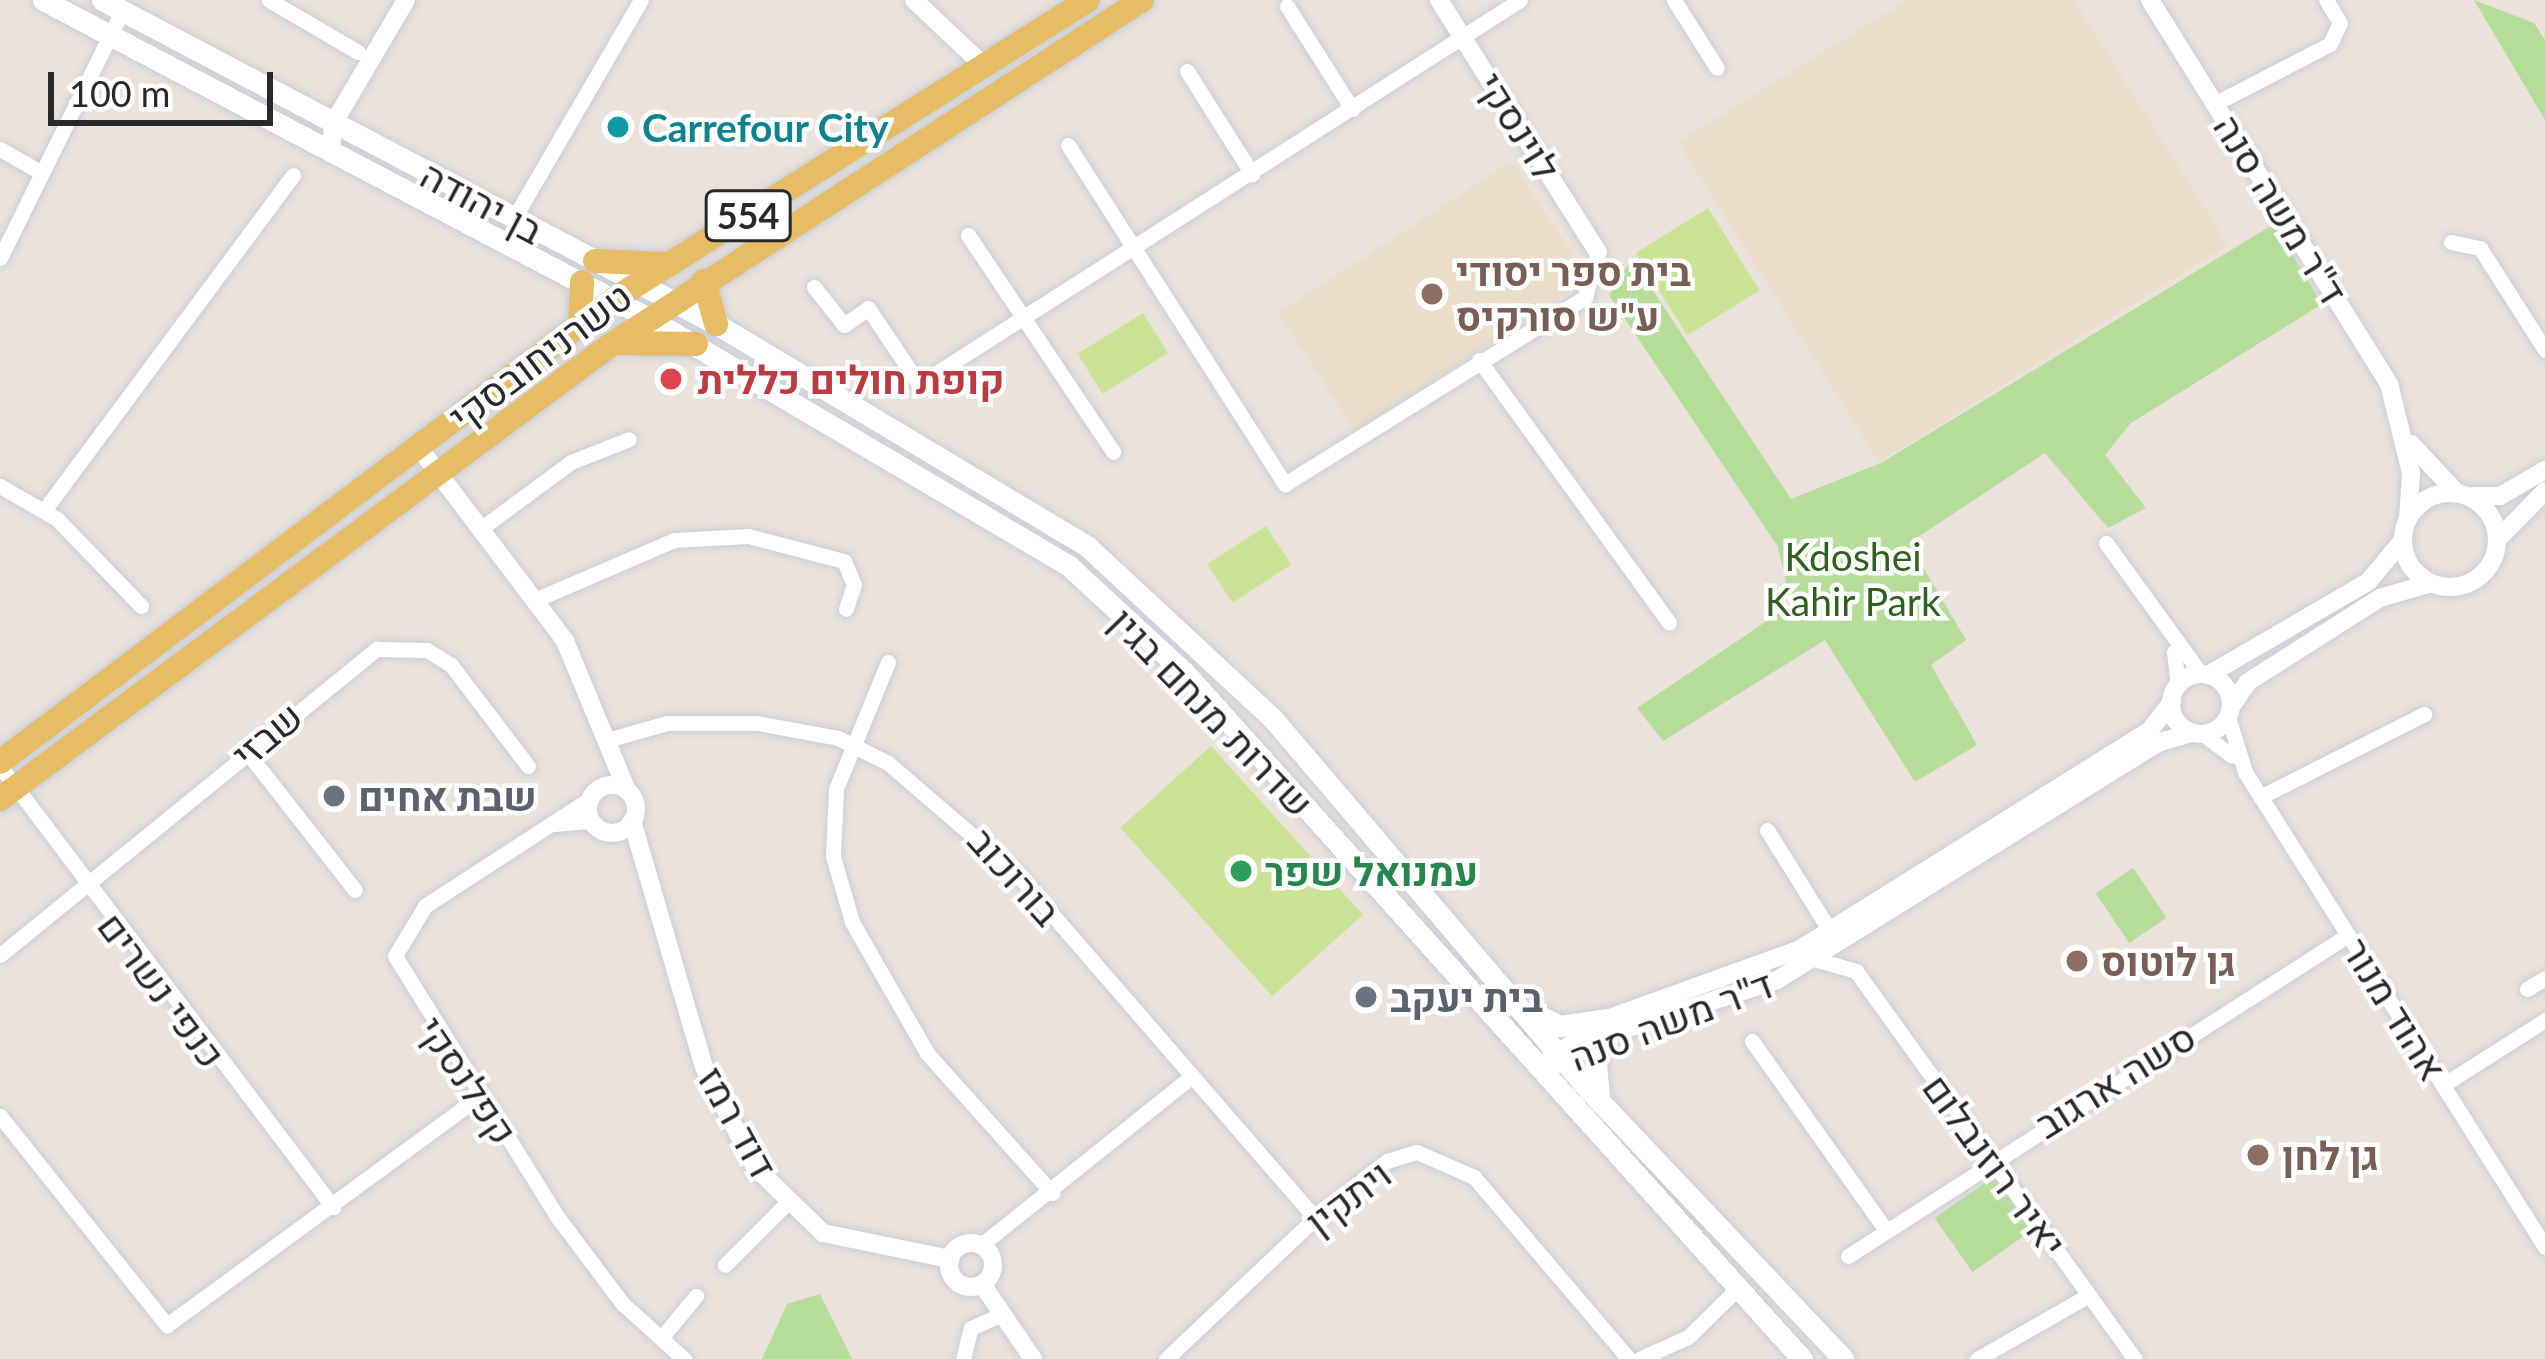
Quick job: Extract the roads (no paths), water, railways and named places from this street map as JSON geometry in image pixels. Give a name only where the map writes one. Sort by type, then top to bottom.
[{"type":"main road","name":"בן יהודה","points":[[43,0],[331,152],[588,272],[639,285],[673,302]]},
{"type":"main road","name":"טשרניחובסקי","points":[[4,778],[614,299],[1088,0]]},
{"type":"main road","name":"טשרניחובסקי","points":[[4,778],[441,475],[673,302],[1142,0]]},
{"type":"main road","name":"בן יהודה","points":[[112,6],[514,218],[588,272],[614,299]]},
{"type":"main road","points":[[579,325],[588,272],[673,263]]},
{"type":"main road","points":[[704,281],[716,324]]},
{"type":"main road","name":"שדרות מנחם בגין","points":[[614,299],[1069,566],[1185,674],[1538,1072],[1802,1359]]},
{"type":"main road","name":"שדרות מנחם בגין","points":[[673,302],[1088,546],[1274,720],[1522,1004],[1601,1102],[1843,1359]]},
{"type":"main road","points":[[609,346],[696,344]]},
{"type":"main road","points":[[1522,1004],[1561,1027],[1608,1027],[1595,1055],[1601,1102]]},
{"type":"street","points":[[269,0],[358,52]]},
{"type":"street","points":[[331,152],[333,124],[406,0]]},
{"type":"street","points":[[514,218],[641,0]]},
{"type":"street","points":[[914,0],[984,66]]},
{"type":"street","name":"לוינסקי","points":[[1439,0],[1598,252]]},
{"type":"street","points":[[814,287],[844,325],[868,308],[919,384],[1520,0]]},
{"type":"street","points":[[1674,0],[1717,68]]},
{"type":"street","name":"ד\"ר משה סנה","points":[[2150,0],[2389,384],[2401,423],[2408,519]]},
{"type":"street","points":[[2216,103],[2330,44],[2340,23],[2326,0]]},
{"type":"street","points":[[0,258],[109,36],[112,6]]},
{"type":"street","points":[[1287,6],[1352,109]]},
{"type":"street","points":[[1187,71],[1252,173]]},
{"type":"street","points":[[1068,146],[1285,484],[1585,297],[1598,252]]},
{"type":"street","points":[[0,149],[42,173]]},
{"type":"street","points":[[45,509],[293,175]]},
{"type":"street","points":[[968,235],[1113,452]]},
{"type":"street","points":[[2451,242],[2480,248],[2545,350]]},
{"type":"street","points":[[1479,359],[1669,622]]},
{"type":"street","name":"ד\"ר משה סנה","points":[[2401,423],[2462,494]]},
{"type":"street","points":[[487,524],[572,462],[629,439]]},
{"type":"street","points":[[421,449],[487,524],[537,599],[615,747],[627,791],[598,793]]},
{"type":"street","points":[[2205,675],[2368,582],[2403,540],[2408,519],[2428,498],[2500,496],[2545,470]]},
{"type":"street","points":[[0,486],[45,509],[141,607]]},
{"type":"street","points":[[2106,543],[2171,643],[2205,675],[2230,712],[2248,682],[2380,598],[2433,583],[2472,582],[2497,540],[2545,491]]},
{"type":"street","points":[[2462,494],[2486,509],[2497,540]]},
{"type":"street","points":[[537,599],[674,540],[748,536],[844,561],[854,584],[846,609]]},
{"type":"street","points":[[2403,540],[2433,583]]},
{"type":"street","points":[[2171,643],[2175,694],[2198,733]]},
{"type":"street","name":"שבזי","points":[[0,955],[344,671],[400,646],[451,665],[528,766]]},
{"type":"street","points":[[888,662],[851,745],[831,823],[852,922],[884,989],[1052,1193]]},
{"type":"street","name":"ד\"ר משה סנה","points":[[1538,1072],[1608,1027],[1744,976],[1829,931],[2150,730],[2175,694],[2205,675]]},
{"type":"street","name":"ד\"ר משה סנה","points":[[1608,1027],[1814,959],[2160,742],[2198,733],[2230,712]]},
{"type":"street","name":"אהוד מנור","points":[[2230,712],[2245,772],[2545,1246]]},
{"type":"street","points":[[2260,796],[2424,714]]},
{"type":"street","name":"בורוכוב","points":[[615,747],[719,719],[851,745],[957,813],[1315,1218]]},
{"type":"street","name":"אהוד מנור","points":[[2198,733],[2245,772]]},
{"type":"street","points":[[615,747],[592,821],[614,832],[632,821]]},
{"type":"street","points":[[248,752],[355,890]]},
{"type":"street","name":"כנפי נשרים","points":[[4,778],[333,1207]]},
{"type":"street","name":"דוד רמז","points":[[627,791],[645,867],[713,1088],[787,1203],[853,1246],[950,1258],[981,1245]]},
{"type":"street","name":"קפלנסקי","points":[[598,793],[400,932],[395,956],[412,997],[596,1269],[684,1359]]},
{"type":"street","name":"קפלנסקי","points":[[551,825],[592,821]]},
{"type":"street","points":[[1767,830],[1829,931]]},
{"type":"street","name":"דוד רמז","points":[[614,832],[645,867]]},
{"type":"street","points":[[1814,959],[1856,971],[1859,931]]},
{"type":"street","name":"סשה ארגוב","points":[[1848,1256],[1991,1159],[2348,935]]},
{"type":"street","name":"יאיר רוזנבלום","points":[[1856,971],[2135,1359]]},
{"type":"street","points":[[2527,989],[2545,978]]},
{"type":"street","points":[[2443,1085],[2545,1019]]},
{"type":"street","points":[[1752,1041],[1886,1230]]},
{"type":"street","points":[[982,1284],[993,1268],[981,1245],[1052,1193],[1188,1079]]},
{"type":"street","points":[[0,1116],[167,1325],[479,1096]]},
{"type":"street","name":"ויתקין","points":[[1166,1359],[1315,1218],[1387,1161],[1445,1157],[1606,1320],[1629,1359]]},
{"type":"street","points":[[725,1265],[787,1203]]},
{"type":"street","points":[[950,1258],[956,1281],[982,1284],[1033,1359]]},
{"type":"street","points":[[1639,1359],[1688,1337],[1737,1289]]},
{"type":"street","points":[[1977,1359],[2089,1294]]},
{"type":"street","points":[[661,1338],[696,1296]]},
{"type":"street","points":[[963,1359],[971,1328],[1003,1313]]},
{"type":"place","name":"Carrefour City","points":[[618,127]]},
{"type":"place","name":"בית ספר יסודי ע\"ש סורקיס","points":[[1432,294]]},
{"type":"place","name":"קופת חולים כללית","points":[[671,379]]},
{"type":"place","name":"שבת אחים","points":[[334,796]]},
{"type":"place","name":"עמנואל שפר","points":[[1241,871]]},
{"type":"place","name":"גן לוטוס","points":[[2077,961]]},
{"type":"place","name":"בית יעקב","points":[[1366,997]]},
{"type":"place","name":"גן לחן","points":[[2258,1155]]},
{"type":"park label","name":"Kdoshei Kahir Park","points":[[1853,580]]}]
